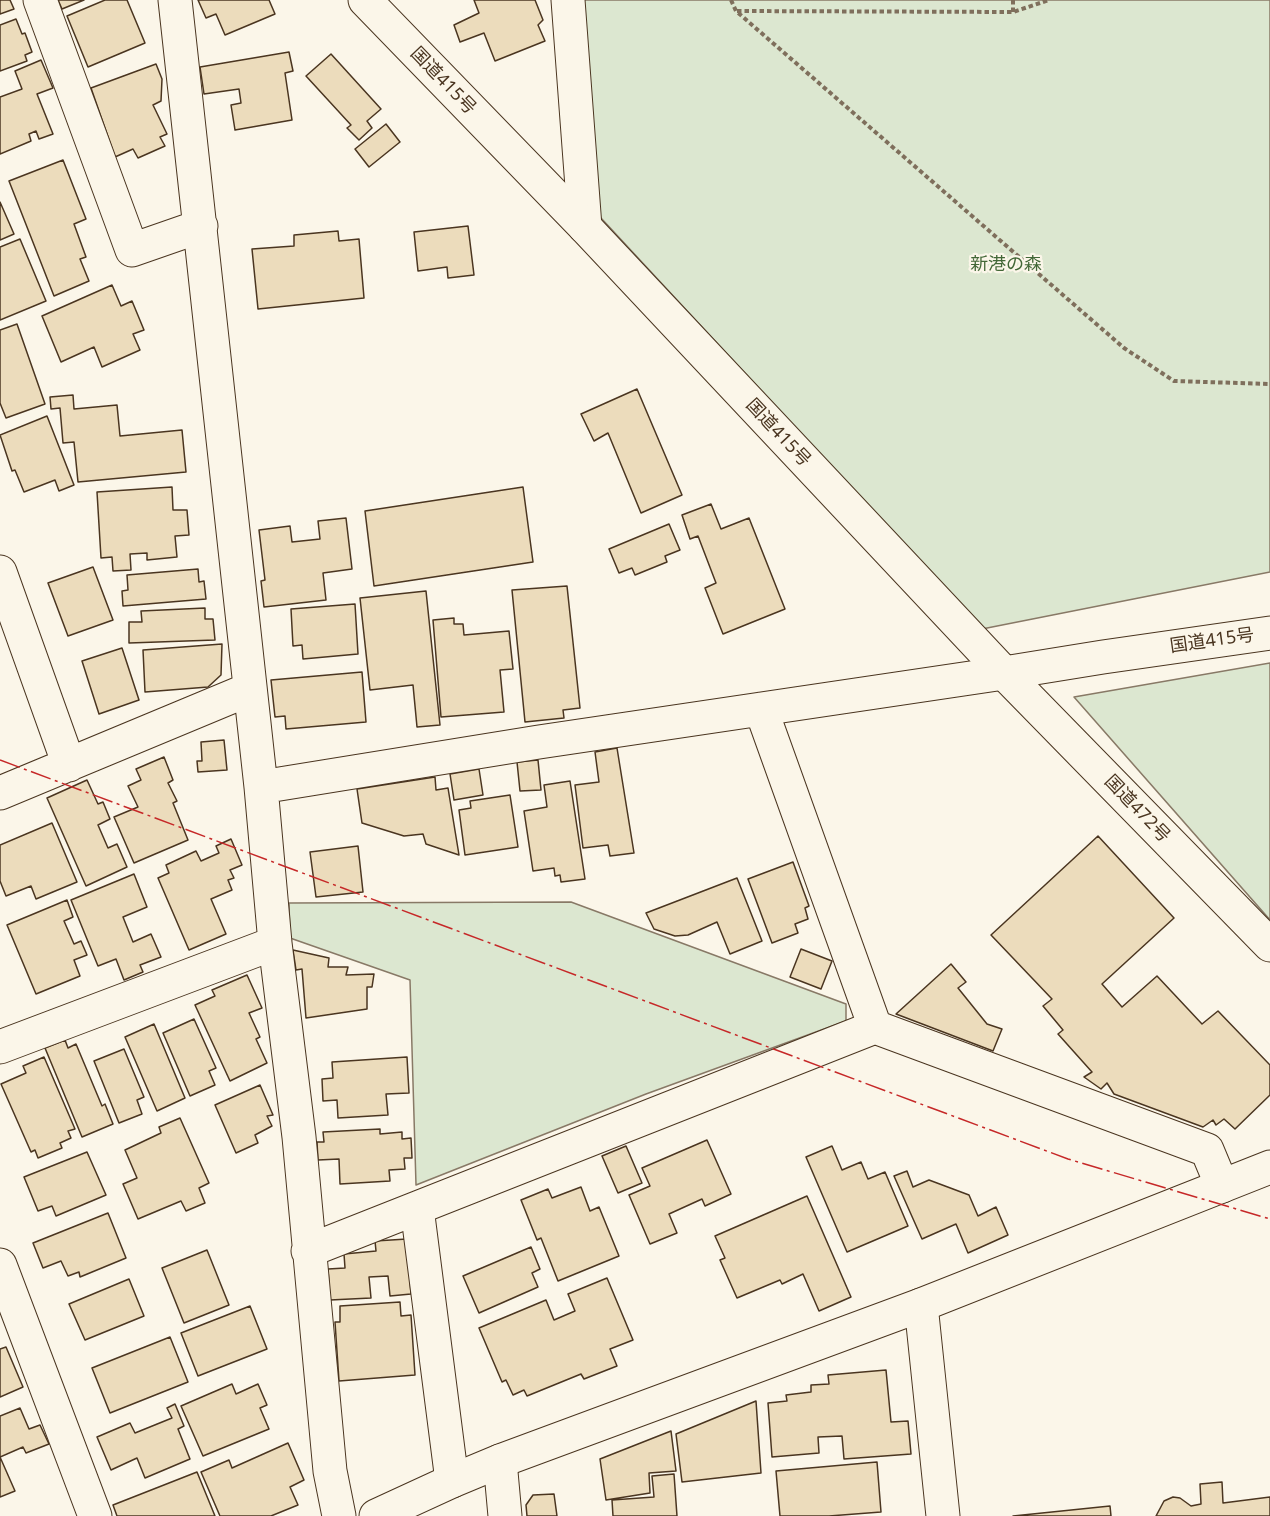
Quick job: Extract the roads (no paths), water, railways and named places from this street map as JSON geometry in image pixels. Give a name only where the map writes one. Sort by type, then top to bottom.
[{"type":"main road","points":[[40,0],[132,250],[201,226]]},
{"type":"main road","points":[[175,0],[261,787],[275,943],[298,1137],[330,1472],[339,1516]]},
{"type":"main road","name":"国道415号","points":[[365,0],[585,227],[1004,673],[1270,633]]},
{"type":"main road","points":[[568,0],[585,227]]},
{"type":"main road","points":[[0,572],[69,765]]},
{"type":"main road","points":[[261,787],[539,742],[1004,673]]},
{"type":"main road","name":"国道472号","points":[[1004,673],[1270,945]]},
{"type":"main road","points":[[0,793],[250,689]]},
{"type":"main road","points":[[760,709],[876,1027]]},
{"type":"main road","points":[[0,1047],[275,943]]},
{"type":"main road","points":[[308,1251],[876,1027],[1207,1150],[1222,1186]]},
{"type":"main road","points":[[376,1516],[500,1461],[921,1305],[1270,1167]]},
{"type":"main road","points":[[417,1208],[452,1481]]},
{"type":"main road","points":[[0,1265],[95,1516]]},
{"type":"main road","points":[[921,1305],[943,1516]]},
{"type":"main road","points":[[500,1461],[505,1516]]},
{"type":"park label","name":"新港の森","points":[[1006,265]]}]
